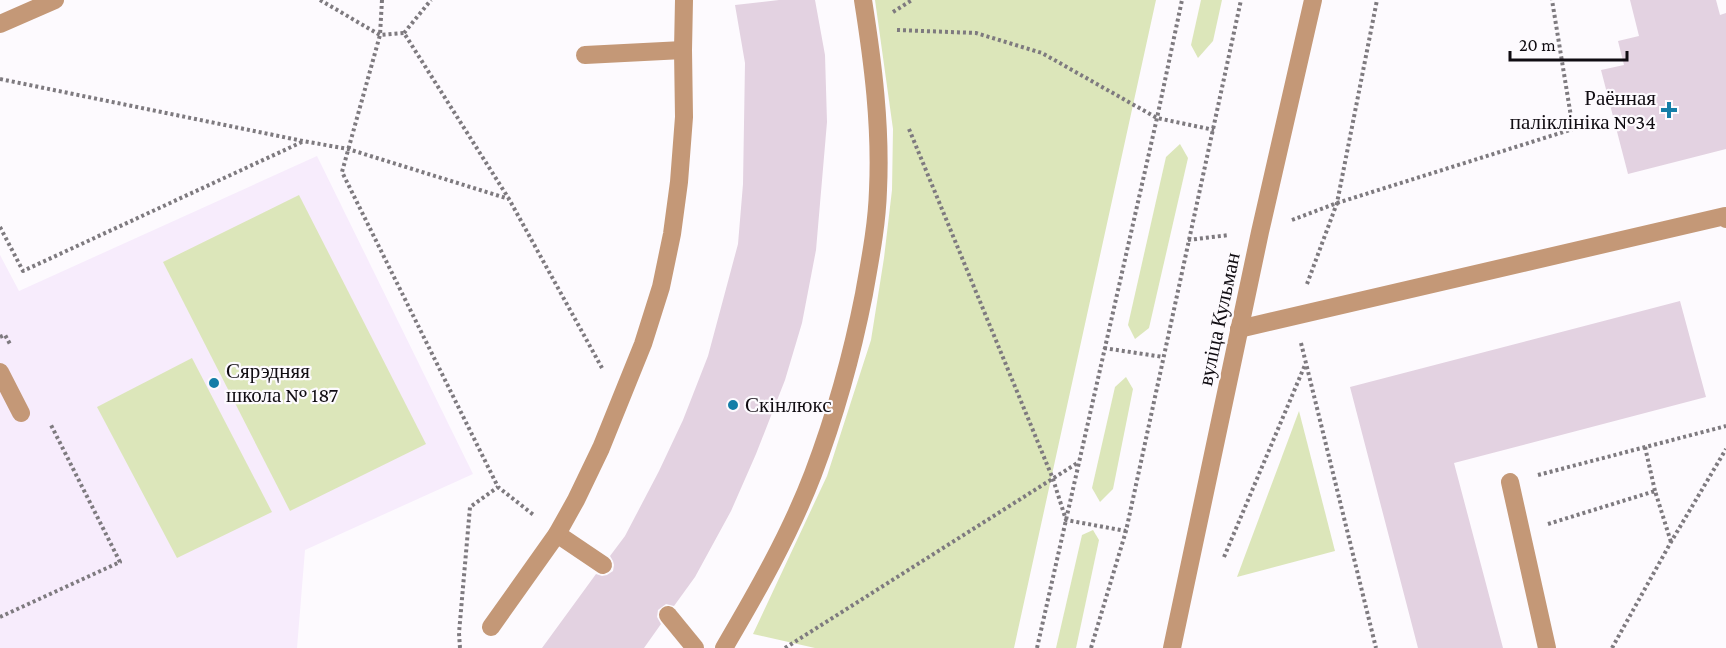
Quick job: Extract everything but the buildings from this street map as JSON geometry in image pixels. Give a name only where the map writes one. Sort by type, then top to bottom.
[{"type":"street","points":[[0,24],[55,0]]},
{"type":"street","points":[[491,627],[557,534],[576,500],[601,448],[643,344],[661,287],[672,234],[679,182],[684,117],[682,50],[684,0]]},
{"type":"street","points":[[724,648],[787,534],[813,475],[855,338],[871,257],[878,191],[878,124],[872,53],[863,0]]},
{"type":"street","name":"вуліца Кульман","points":[[1172,648],[1239,329],[1312,0]]},
{"type":"street","points":[[585,55],[682,50]]},
{"type":"street","points":[[1239,329],[1725,216],[1726,219]]},
{"type":"street","points":[[0,372],[21,413]]},
{"type":"street","points":[[1510,482],[1547,648]]},
{"type":"street","points":[[557,534],[603,565]]},
{"type":"street","points":[[668,615],[695,648]]},
{"type":"path","points":[[320,0],[380,35],[404,33],[430,0]]},
{"type":"path","points":[[382,0],[380,35],[342,172],[498,487],[557,534]]},
{"type":"path","points":[[868,29],[912,0]]},
{"type":"path","points":[[1037,648],[1182,0]]},
{"type":"path","points":[[1091,648],[1126,531],[1241,0]]},
{"type":"path","points":[[1376,648],[1295,315],[1337,203],[1377,0]]},
{"type":"path","points":[[1188,240],[1260,232],[1337,203],[1573,129],[1552,0]]},
{"type":"path","points":[[868,29],[976,33],[1042,53],[1157,118],[1214,130]]},
{"type":"path","points":[[404,33],[508,199],[620,401]]},
{"type":"path","points":[[0,79],[348,149],[508,199]]},
{"type":"path","points":[[908,128],[1053,479],[1066,520]]},
{"type":"path","points":[[0,227],[23,271],[303,141]]},
{"type":"path","points":[[0,337],[5,335],[10,345]]},
{"type":"path","points":[[1104,348],[1163,357]]},
{"type":"path","points":[[1223,560],[1306,365]]},
{"type":"path","points":[[0,617],[120,562],[47,417]]},
{"type":"path","points":[[1510,482],[1726,426]]},
{"type":"path","points":[[1645,447],[1655,491],[1671,542]]},
{"type":"path","points":[[1612,648],[1726,449]]},
{"type":"path","points":[[785,648],[1079,462]]},
{"type":"path","points":[[460,648],[459,633],[470,507],[498,487]]},
{"type":"path","points":[[1521,533],[1655,491]]},
{"type":"path","points":[[1066,520],[1126,531]]},
{"type":"shaded area","name":"Сярэдняя школа № 187","points":[[317,156],[473,474],[305,550],[297,648],[0,648],[0,255],[19,291]]},
{"type":"green space","points":[[875,0],[1156,0],[1014,648],[815,648],[753,634],[827,476],[871,340],[892,190],[893,129]]},
{"type":"green space","points":[[1201,0],[1222,0],[1213,41],[1198,58],[1191,45]]},
{"type":"green space","points":[[1180,144],[1188,158],[1149,328],[1135,339],[1128,325],[1166,157]]},
{"type":"green space","points":[[299,195],[426,444],[290,511],[163,262]]},
{"type":"green space","points":[[192,358],[272,512],[177,558],[97,407]]},
{"type":"green space","points":[[1126,377],[1133,389],[1113,489],[1100,502],[1092,488],[1115,387]]},
{"type":"green space","points":[[1299,411],[1335,551],[1237,577]]},
{"type":"green space","points":[[1093,530],[1099,540],[1076,648],[1056,648],[1082,535]]},
{"type":"place","name":"Раённая паліклініка №34","points":[[1669,110]]},
{"type":"place","name":"Сярэдняя школа № 187","points":[[214,383]]},
{"type":"place","name":"Скінлюкс","points":[[733,405]]}]
